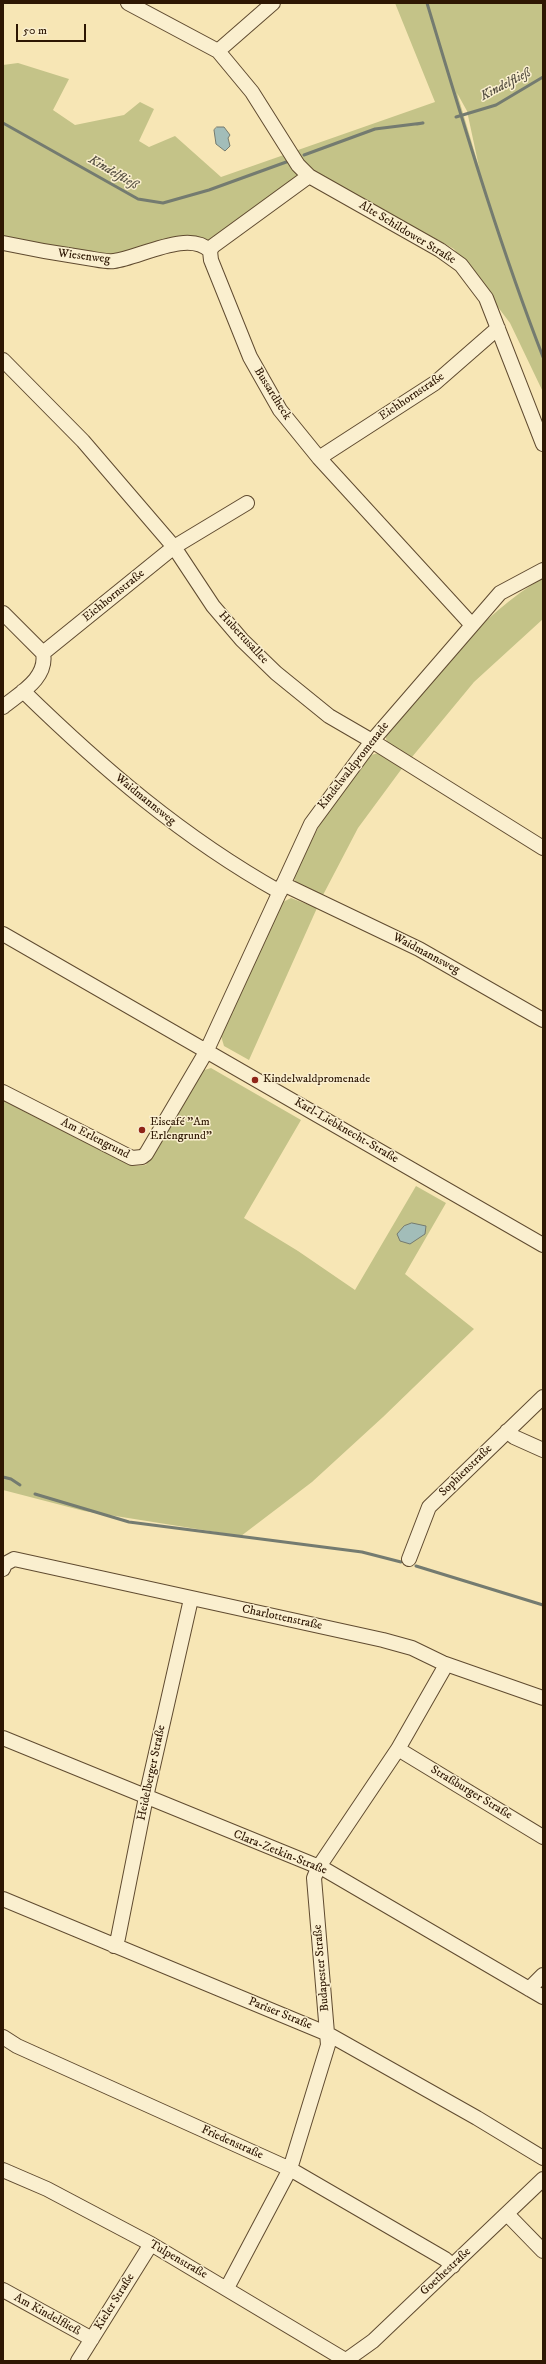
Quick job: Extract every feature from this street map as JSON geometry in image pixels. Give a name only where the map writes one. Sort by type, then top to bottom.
[{"type":"street","points":[[128,3],[218,51],[273,3]]},
{"type":"street","name":"Alte Schildower Straße","points":[[218,51],[252,92],[293,158],[309,176],[453,257],[486,298],[543,444]]},
{"type":"street","points":[[210,251],[219,241],[309,176]]},
{"type":"street","name":"Wiesenweg","points":[[3,243],[42,252],[114,261],[181,244],[199,245],[210,251]]},
{"type":"street","name":"Bussardheck","points":[[210,251],[211,260],[233,318],[260,376],[280,410],[319,458],[471,624]]},
{"type":"street","name":"Eichhornstraße","points":[[319,458],[435,383],[498,328]]},
{"type":"street","name":"Hubertusallee","points":[[3,360],[83,441],[174,547],[214,606],[242,640],[276,674],[329,716],[372,741],[543,848]]},
{"type":"street","name":"Eichhornstraße","points":[[43,653],[174,547],[248,503]]},
{"type":"street","name":"Kindelwaldpromenade","points":[[206,1052],[311,824],[372,741],[471,624],[500,593],[543,570]]},
{"type":"street","points":[[3,613],[43,653],[45,662],[41,674],[3,707]]},
{"type":"street","name":"Waidmannsweg","points":[[23,691],[83,749],[161,815],[236,867],[419,949],[543,1020]]},
{"type":"street","name":"Karl-Liebknecht-Straße","points":[[3,934],[543,1245]]},
{"type":"street","name":"Am Erlengrund","points":[[3,1092],[132,1158],[137,1159],[146,1154],[206,1052]]},
{"type":"street","name":"Sophienstraße","points":[[409,1559],[429,1507],[543,1397]]},
{"type":"street","points":[[507,1431],[514,1437],[543,1450]]},
{"type":"street","name":"Charlottenstraße","points":[[3,1570],[6,1564],[14,1559],[383,1640],[412,1648],[446,1664],[543,1698]]},
{"type":"street","name":"Heidelberger Straße","points":[[114,1946],[118,1938],[146,1797],[191,1599]]},
{"type":"street","name":"Budapester Straße","points":[[227,2288],[290,2169],[328,2045],[314,1878],[318,1868],[398,1749],[446,1664]]},
{"type":"street","name":"Clara-Zetkin-Straße","points":[[3,1738],[318,1868],[324,1869],[543,1997]]},
{"type":"street","name":"Straßburger Straße","points":[[398,1749],[543,1837]]},
{"type":"street","name":"Pariser Straße","points":[[3,1899],[328,2034],[477,2118],[543,2158]]},
{"type":"street","points":[[529,1989],[543,1975]]},
{"type":"street","name":"Friedenstraße","points":[[3,2037],[18,2046],[290,2169],[445,2258],[453,2266]]},
{"type":"street","name":"Tulpenstraße","points":[[3,2170],[47,2189],[152,2244],[346,2361]]},
{"type":"street","name":"Goethestraße","points":[[346,2361],[373,2341],[543,2179]]},
{"type":"street","points":[[507,2214],[543,2251]]},
{"type":"street","name":"Kieler Straße","points":[[78,2361],[152,2244]]},
{"type":"street","name":"Am Kindelfließ","points":[[3,2290],[92,2339]]},
{"type":"shaded area","points":[[395,3],[543,3],[543,392],[510,323],[454,249],[306,167],[293,180],[209,243],[109,257],[3,241],[3,65],[18,63],[69,79],[53,110],[75,125],[124,115],[140,102],[154,109],[139,141],[149,147],[175,136],[221,177],[435,102]],"holes":[[[457,93],[467,111],[479,167]]]},
{"type":"shaded area","points":[[543,578],[543,619],[474,682],[412,757],[387,743],[385,733],[458,649],[498,610]]},
{"type":"shaded area","points":[[378,753],[403,767],[358,828],[323,895],[297,885],[293,876],[328,809],[368,756]]},
{"type":"shaded area","points":[[291,898],[317,908],[249,1060],[224,1046],[221,1036],[281,903]]},
{"type":"shaded area","points":[[211,1068],[301,1120],[244,1218],[298,1251],[355,1290],[416,1186],[446,1203],[405,1274],[474,1329],[383,1417],[312,1482],[241,1536],[84,1511],[3,1490],[3,1101],[134,1166],[146,1165],[201,1071]]},
{"type":"water","points":[[217,127],[224,127],[230,135],[228,138],[230,146],[225,151],[216,144],[214,130]]},
{"type":"water","points":[[412,1223],[426,1226],[425,1234],[410,1244],[400,1241],[397,1234],[404,1226]]},
{"type":"waterway","points":[[427,3],[496,225],[543,357]]},
{"type":"waterway","name":"Kindelfließ","points":[[456,117],[496,105],[543,77]]},
{"type":"waterway","name":"Kindelfließ","points":[[3,123],[138,199],[163,203],[209,190],[289,161]]},
{"type":"waterway","name":"Kindelfließ","points":[[304,155],[375,129],[423,123],[417,124]]},
{"type":"waterway","name":"Kindelfließ","points":[[3,1477],[11,1479],[20,1485]]},
{"type":"waterway","points":[[35,1494],[129,1522],[362,1552],[401,1562]]},
{"type":"waterway","points":[[416,1566],[543,1605]]},
{"type":"place","name":"Kindelwaldpromenade","points":[[255,1080]]},
{"type":"place","name":"Eiscafé \"Am Erlengrund\"","points":[[142,1130]]}]
